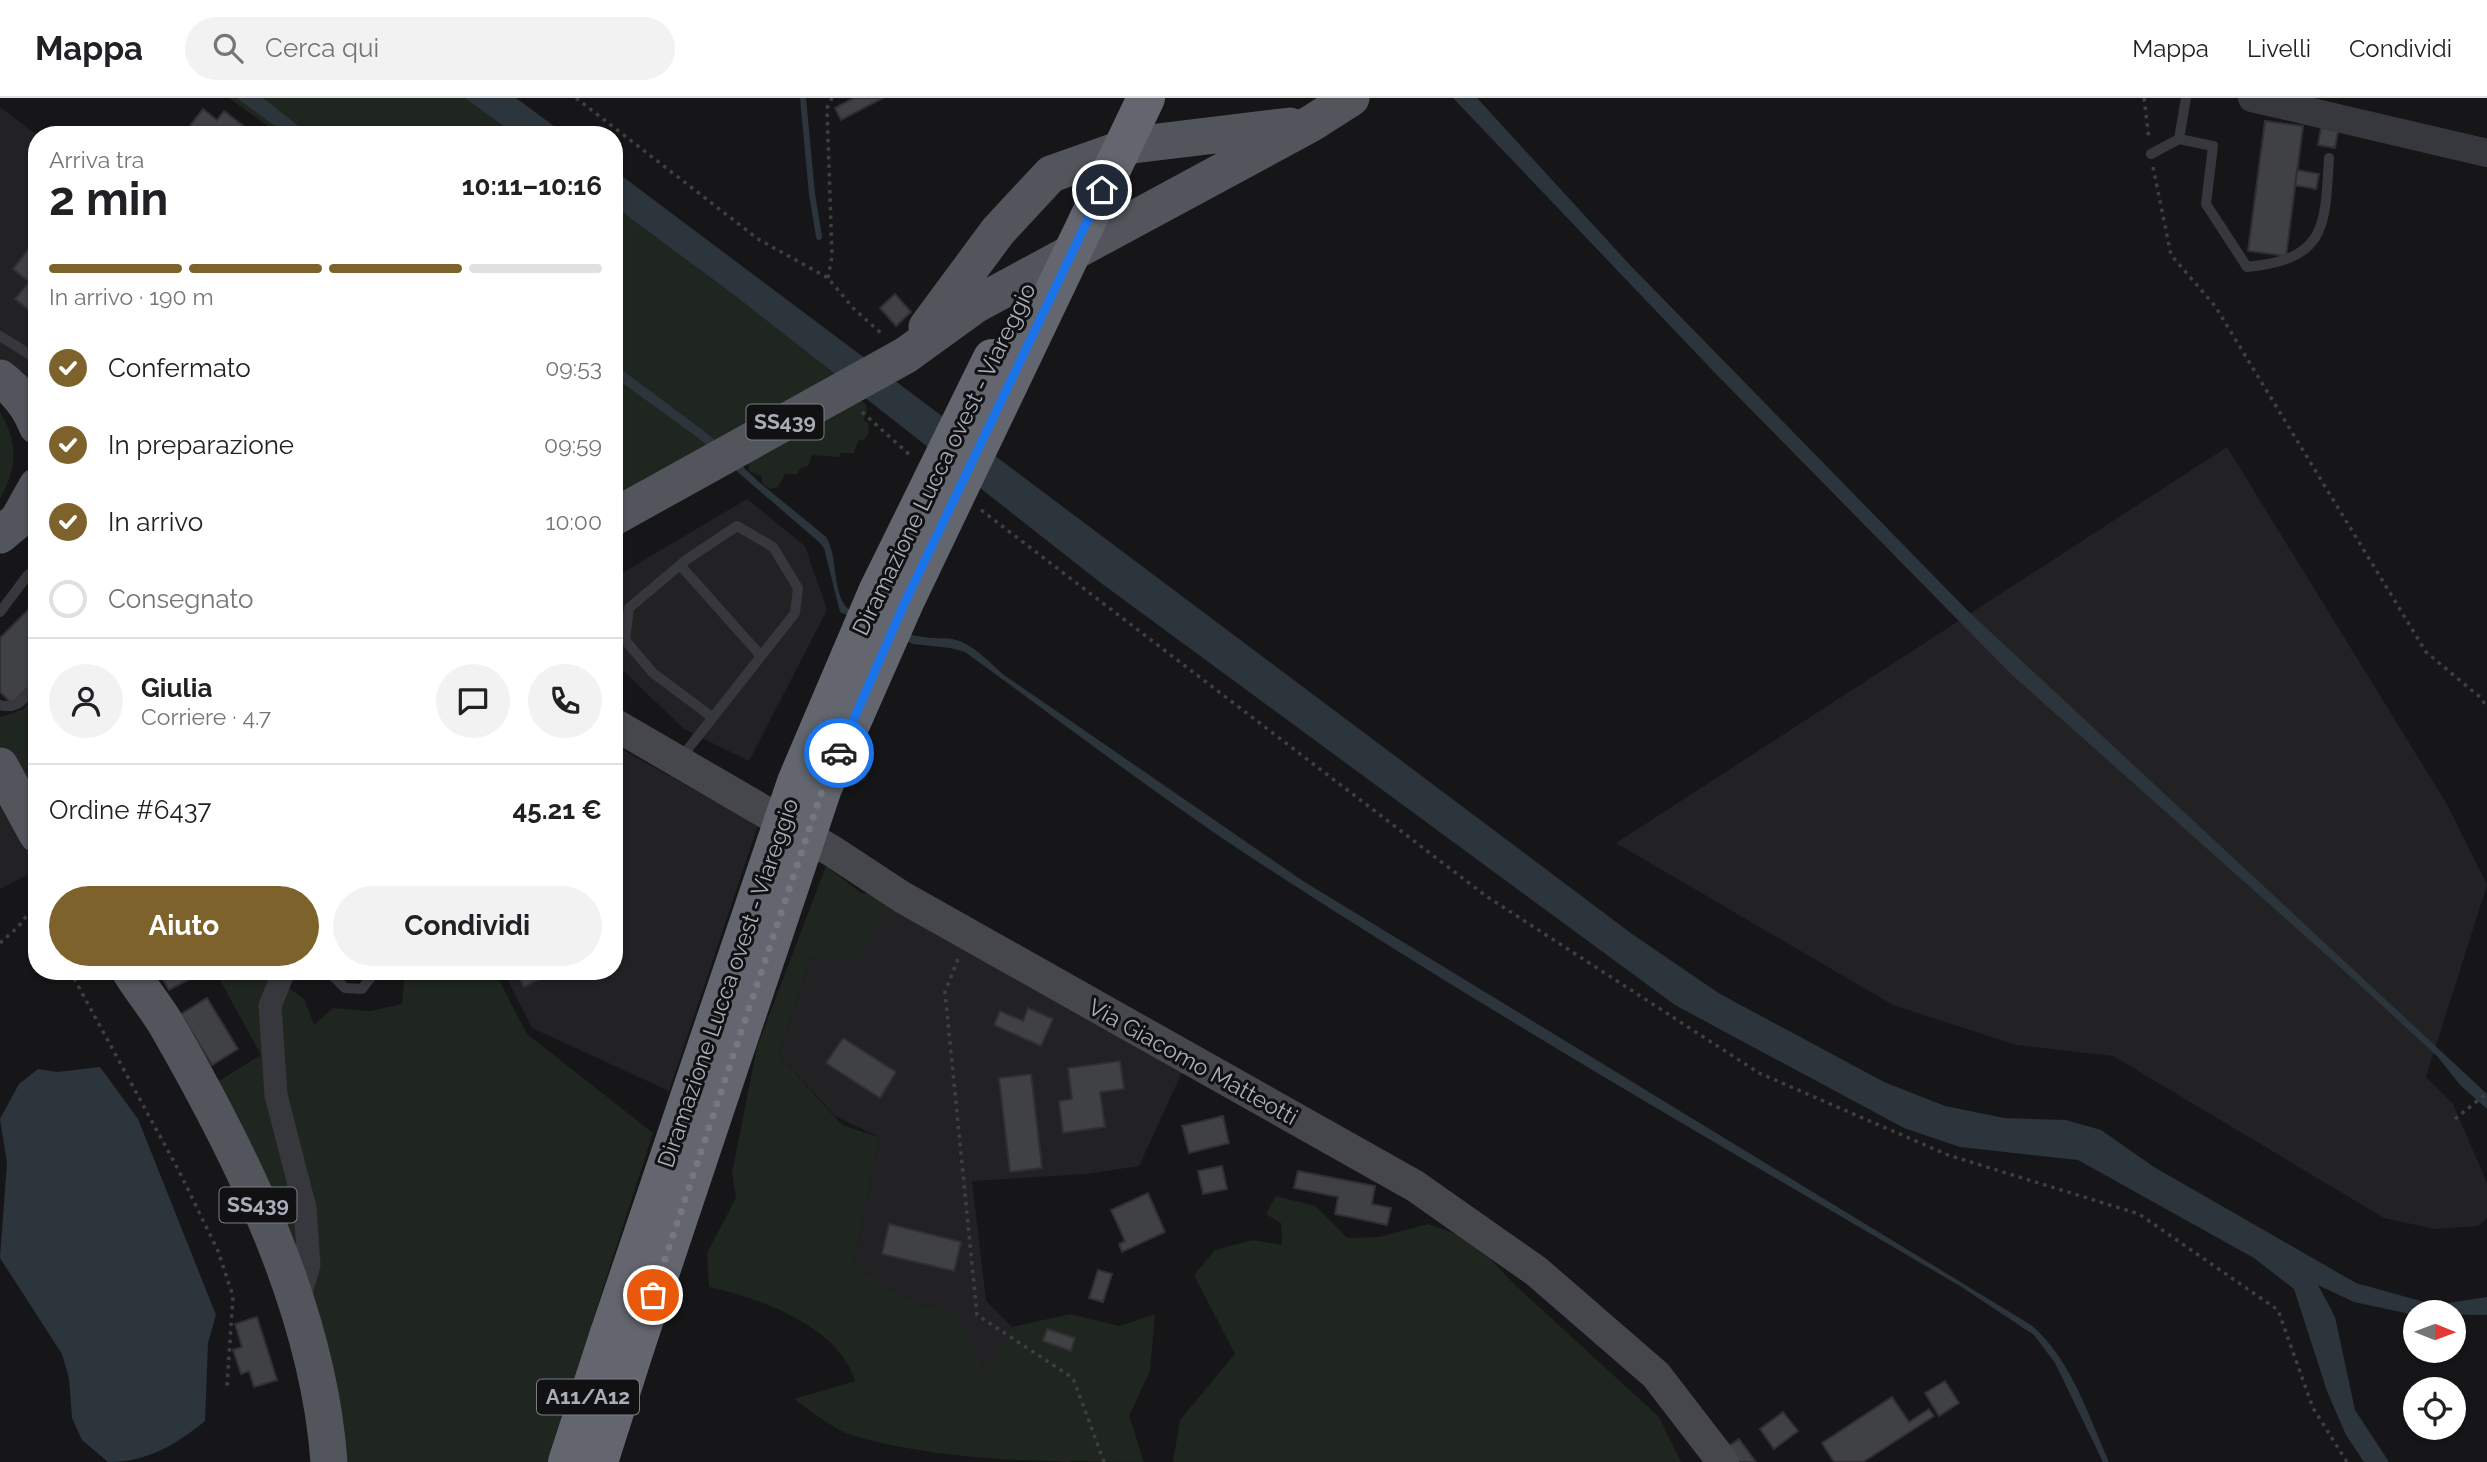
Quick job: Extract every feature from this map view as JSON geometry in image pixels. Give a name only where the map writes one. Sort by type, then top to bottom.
[{"type":"highway","name":"Diramazione Lucca ovest - Viareggio","points":[[599,1462],[622,1339],[796,782],[877,592],[1117,98]]},
{"type":"highway","name":"Diramazione Lucca ovest - Viareggio","points":[[567,1462],[622,1339],[823,788],[905,602],[1146,98]]},
{"type":"main road","name":"SS439","points":[[906,355],[998,231],[1051,174],[1133,145],[1334,106]]},
{"type":"main road","name":"SS439","points":[[623,512],[906,355],[975,305],[1334,106]]},
{"type":"main road","points":[[0,378],[16,390],[28,407]]},
{"type":"main road","points":[[18,524],[28,504]]},
{"type":"main road","name":"Via Giacomo Matteotti","points":[[623,729],[969,934],[1415,1186],[1536,1271],[1656,1375],[1723,1462]]},
{"type":"main road","points":[[0,766],[28,817]]},
{"type":"main road","name":"SS439","points":[[136,980],[166,1024],[251,1188],[298,1305],[311,1345],[329,1462]]},
{"type":"street","points":[[2252,98],[2487,153]]},
{"type":"street","points":[[280,980],[270,1006],[276,1095],[305,1208],[309,1265],[298,1305]]},
{"type":"lane","points":[[2179,139],[2186,98]]},
{"type":"lane","points":[[2151,155],[2179,139],[2213,146],[2206,204],[2247,267],[2283,263],[2304,251],[2321,229],[2326,206],[2329,158]]},
{"type":"lane","points":[[0,336],[28,353]]},
{"type":"lane","points":[[678,761],[712,718],[761,656],[794,614],[798,589],[773,547],[737,526],[680,565],[629,608],[625,640],[653,673],[712,718]]},
{"type":"lane","points":[[680,565],[761,656]]},
{"type":"lane","points":[[0,612],[28,575]]},
{"type":"lane","points":[[0,705],[9,708],[19,704],[28,694]]},
{"type":"lane","points":[[337,980],[345,988],[362,989],[368,980]]},
{"type":"path","points":[[576,98],[612,126]]},
{"type":"path","points":[[828,278],[832,256],[827,108],[832,98]]},
{"type":"path","points":[[2144,98],[2151,155],[2171,255],[2215,306],[2426,652],[2481,698],[2487,708]]},
{"type":"path","points":[[623,134],[758,239],[828,278],[853,308],[906,355]]},
{"type":"path","points":[[840,392],[913,458]]},
{"type":"path","points":[[979,509],[1486,896],[1759,1073],[1948,1155],[2139,1214],[2268,1303],[2278,1310],[2313,1408],[2347,1462]]},
{"type":"path","points":[[0,943],[28,914]]},
{"type":"path","points":[[969,934],[945,992],[977,1315],[1073,1378],[1104,1462]]},
{"type":"path","points":[[75,980],[180,1171],[218,1251],[233,1296],[227,1386]]},
{"type":"path","points":[[2455,1119],[2487,1093]]},
{"type":"shaded area","points":[[229,98],[466,98],[505,126],[268,126]]},
{"type":"shaded area","points":[[237,98],[263,98],[299,126],[275,126]]},
{"type":"shaded area","points":[[465,98],[516,98],[554,126],[504,126]]},
{"type":"shaded area","points":[[1453,98],[1477,98],[1629,264],[1968,611],[2487,1094],[2487,1109],[2460,1085],[2437,1056],[2351,977],[2011,674],[1717,375]]},
{"type":"shaded area","points":[[0,107],[28,128],[28,414],[0,378]]},
{"type":"shaded area","points":[[623,177],[1632,934],[1720,994],[1884,1082],[1945,1106],[2004,1118],[2066,1120],[2101,1130],[2154,1167],[2356,1283],[2417,1300],[2403,1300],[2403,1312],[2354,1302],[2318,1285],[2335,1317],[2355,1410],[2389,1462],[2364,1462],[2346,1435],[2327,1391],[2294,1289],[2254,1258],[2078,1160],[1960,1147],[1904,1128],[1675,1005],[1101,583],[737,297],[623,213]]},
{"type":"shaded area","points":[[623,213],[737,296],[851,387],[623,511]]},
{"type":"shaded area","points":[[623,371],[709,435],[759,482],[826,537],[832,553],[840,596],[844,604],[857,615],[915,636],[963,642],[1004,675],[1303,881],[2031,1325],[2045,1339],[2068,1371],[2109,1462],[2103,1462],[2055,1363],[2034,1335],[1960,1286],[1602,1076],[1336,912],[1177,807],[965,652],[913,644],[840,612],[824,548],[697,437],[623,384]]},
{"type":"shaded area","points":[[858,399],[866,404],[867,413],[863,420],[868,423],[869,432],[865,439],[858,441],[854,453],[841,453],[838,457],[812,455],[808,466],[801,468],[797,474],[785,474],[778,487],[770,489],[763,484],[761,476],[749,471],[748,463]]},
{"type":"shaded area","points":[[0,412],[10,434],[13,455],[10,476],[0,499]]},
{"type":"shaded area","points":[[2227,447],[2448,806],[2487,885],[2426,1077],[2453,1104],[2487,1183],[2487,1218],[2478,1226],[2435,1229],[2384,1218],[2113,1056],[2016,1045],[1893,1005],[1616,843]]},
{"type":"shaded area","points":[[747,499],[805,546],[827,610],[749,761],[684,729],[623,671],[623,572]]},
{"type":"shaded area","points":[[28,704],[28,817],[0,766],[0,717],[22,710]]},
{"type":"shaded area","points":[[623,750],[758,825],[669,1091],[532,1028],[508,980],[623,980]]},
{"type":"shaded area","points":[[0,762],[28,816],[28,875],[0,889]]},
{"type":"shaded area","points":[[826,866],[861,893],[896,896],[854,963],[811,956],[778,1054],[842,1125],[879,1137],[853,1265],[918,1305],[951,1310],[985,1371],[1012,1327],[1070,1314],[1120,1326],[1155,1314],[1150,1371],[1129,1416],[1144,1462],[1031,1461],[956,1455],[883,1443],[848,1434],[827,1423],[794,1399],[855,1381],[846,1362],[832,1345],[795,1317],[751,1299],[709,1287],[707,1253],[736,1198],[732,1173],[757,1047]]},
{"type":"shaded area","points":[[896,896],[1185,1066],[1139,1166],[1086,1174],[972,1181],[986,1301],[1012,1327],[985,1372],[951,1310],[918,1305],[853,1265],[879,1137],[835,1116],[778,1054],[811,956]]},
{"type":"shaded area","points":[[220,980],[270,980],[262,1001],[290,989],[304,999],[314,1025],[333,1008],[370,1011],[402,1004],[403,980],[499,980],[527,1034],[653,1133],[547,1462],[329,1462],[327,1432],[201,1092],[261,1055]]},
{"type":"shaded area","points":[[100,1067],[138,1119],[216,1315],[208,1343],[205,1421],[183,1438],[160,1450],[136,1459],[108,1462],[82,1440],[72,1418],[69,1378],[62,1354],[0,1258],[7,1163],[0,1119],[19,1084],[38,1069],[57,1072]]},
{"type":"shaded area","points":[[1276,1196],[1315,1206],[1347,1238],[1379,1237],[1428,1224],[1472,1240],[1516,1286],[1659,1417],[1681,1462],[1173,1462],[1180,1420],[1235,1354],[1194,1275],[1215,1250],[1253,1240],[1282,1245],[1281,1223],[1266,1214]]},
{"type":"shaded area","points":[[2487,1297],[2487,1315],[2466,1315],[2466,1300]]},
{"type":"building","points":[[854,98],[883,98],[841,120],[835,108]]},
{"type":"building","points":[[203,109],[217,120],[224,111],[243,126],[190,126]]},
{"type":"building","points":[[2265,121],[2303,126],[2286,256],[2248,251]]},
{"type":"building","points":[[2321,128],[2338,131],[2335,148],[2318,145]]},
{"type":"building","points":[[2297,170],[2319,174],[2316,189],[2295,185]]},
{"type":"building","points":[[28,250],[28,281],[13,269]]},
{"type":"building","points":[[28,283],[28,309],[15,299]]},
{"type":"building","points":[[895,294],[911,312],[896,326],[880,308]]},
{"type":"building","points":[[28,610],[28,688],[12,704],[0,692],[0,638]]},
{"type":"building","points":[[163,980],[188,980],[169,990]]},
{"type":"building","points":[[520,980],[538,980],[524,987]]},
{"type":"building","points":[[207,998],[238,1049],[212,1065],[181,1014]]},
{"type":"building","points":[[1028,1008],[1053,1019],[1041,1046],[994,1025],[1000,1011],[1023,1021]]},
{"type":"building","points":[[843,1038],[896,1072],[880,1098],[826,1063]]},
{"type":"building","points":[[1120,1061],[1124,1089],[1100,1092],[1105,1127],[1063,1133],[1059,1101],[1072,1099],[1068,1068]]},
{"type":"building","points":[[1031,1074],[1042,1168],[1010,1172],[999,1078]]},
{"type":"building","points":[[1223,1116],[1229,1143],[1189,1153],[1182,1126]]},
{"type":"building","points":[[1222,1166],[1227,1189],[1203,1194],[1198,1171]]},
{"type":"building","points":[[1298,1171],[1375,1186],[1372,1204],[1391,1208],[1387,1225],[1335,1214],[1338,1197],[1294,1188]]},
{"type":"building","points":[[1148,1193],[1165,1232],[1122,1252],[1119,1244],[1125,1241],[1111,1210]]},
{"type":"building","points":[[889,1224],[961,1242],[954,1271],[882,1254]]},
{"type":"building","points":[[1098,1270],[1112,1274],[1103,1302],[1089,1298]]},
{"type":"building","points":[[257,1317],[277,1380],[254,1387],[249,1371],[241,1374],[233,1350],[242,1347],[235,1324]]},
{"type":"building","points":[[1047,1329],[1075,1338],[1071,1351],[1043,1341]]},
{"type":"building","points":[[1945,1381],[1959,1403],[1939,1416],[1925,1393]]},
{"type":"building","points":[[1892,1397],[1909,1422],[1929,1409],[1934,1416],[1863,1462],[1834,1462],[1822,1443]]},
{"type":"building","points":[[1783,1412],[1798,1431],[1774,1449],[1760,1429]]},
{"type":"building","points":[[1739,1439],[1756,1462],[1734,1462],[1725,1449]]},
{"type":"waterway","points":[[803,98],[819,237]]},
{"type":"way so far","points":[[653,1295],[823,788],[839,753]]},
{"type":"route","points":[[839,753],[905,602],[1102,190]]}]
